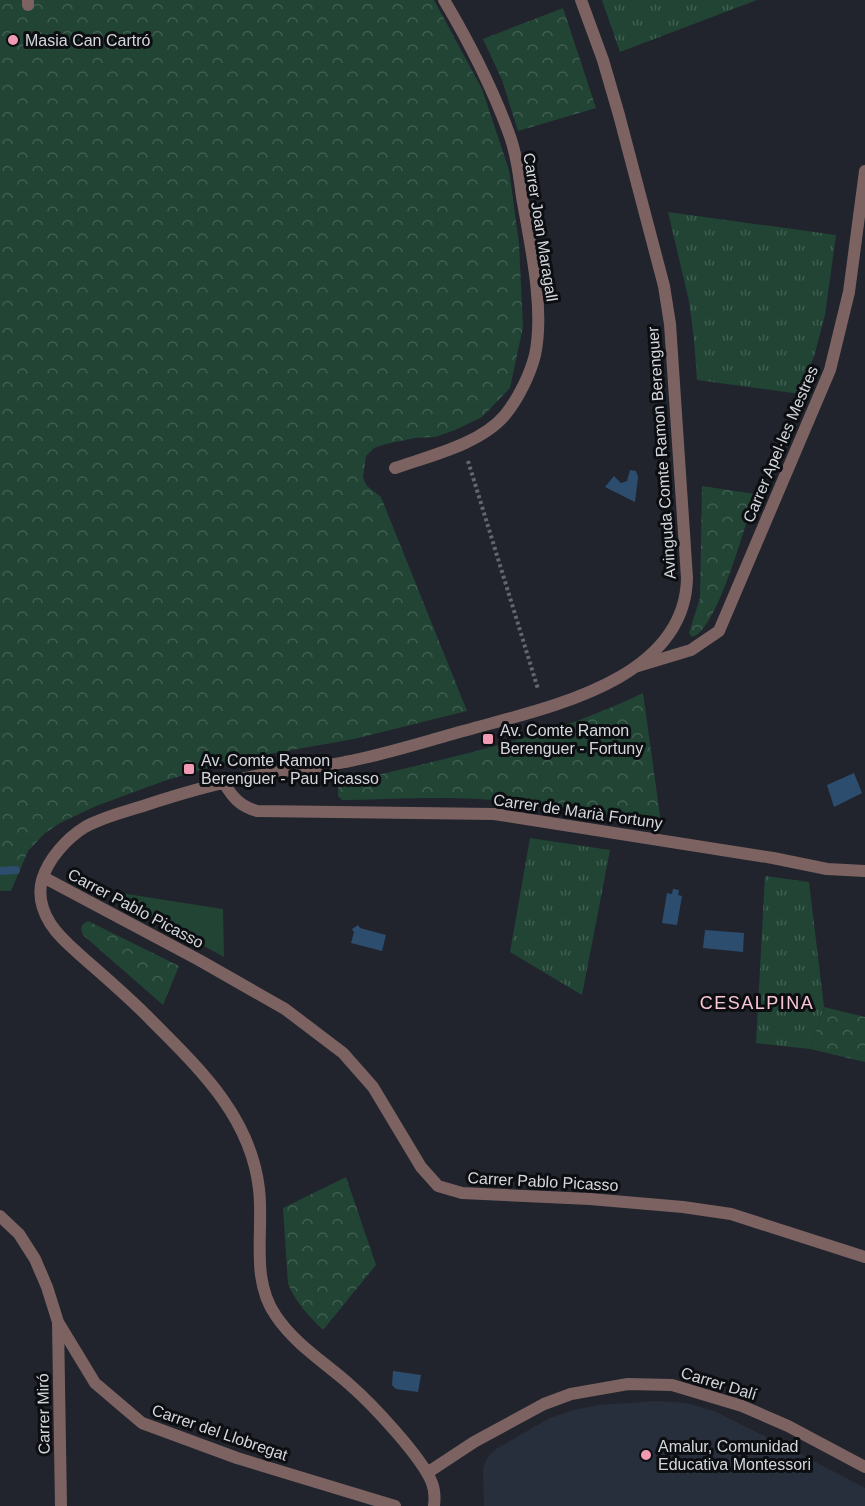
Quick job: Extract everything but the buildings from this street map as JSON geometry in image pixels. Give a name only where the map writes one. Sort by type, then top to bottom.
[{"type":"street","name":"Carrer Joan Maragall","points":[[395,468],[476,438],[504,417],[519,395],[535,355],[536,295],[528,227],[509,133],[466,37],[444,0]]},
{"type":"street","name":"Avinguda Comte Ramon Berenguer","points":[[43,877],[60,849],[87,826],[149,804],[224,783],[265,774],[345,762],[572,699],[612,682],[633,668],[657,648],[672,630],[681,615],[686,597],[681,480],[670,324],[656,255],[606,71],[581,0]]},
{"type":"street","name":"Carrer Apel·les Mestres","points":[[633,668],[691,650],[718,631],[830,370],[849,292],[865,171]]},
{"type":"street","name":"Carrer de Marià Fortuny","points":[[224,783],[233,799],[257,812],[494,814],[750,854],[827,869],[865,871]]},
{"type":"street","name":"Carrer Pablo Picasso","points":[[43,877],[276,1004],[344,1053],[373,1087],[421,1167],[438,1186],[462,1193],[590,1199],[731,1214],[865,1257]]},
{"type":"street","points":[[43,877],[41,903],[48,921],[60,937],[141,1010],[200,1069],[234,1114],[251,1153],[259,1190],[261,1279],[265,1296],[273,1312],[295,1340],[359,1394],[400,1438],[427,1473],[434,1488],[434,1506]]},
{"type":"street","name":"Carrer del Llobregat","points":[[0,1216],[19,1234],[35,1259],[58,1322],[95,1383],[142,1423],[237,1458],[395,1506]]},
{"type":"street","name":"Carrer Miró","points":[[58,1322],[62,1506]]},
{"type":"street","name":"Carrer Dalí","points":[[427,1473],[474,1442],[544,1404],[571,1394],[628,1384],[672,1385],[742,1406],[788,1426],[865,1467]]},
{"type":"path","points":[[462,443],[544,708]]},
{"type":"shaded area","name":"Amalur, Comunidad Educativa Montessori","points":[[656,1401],[686,1403],[714,1411],[793,1450],[865,1488],[865,1506],[484,1506],[483,1468],[487,1458],[496,1449],[550,1418],[574,1410],[599,1405]]},
{"type":"green space","points":[[0,0],[434,0],[482,89],[509,170],[519,244],[523,327],[510,388],[482,417],[435,437],[415,438],[374,448],[366,456],[363,478],[367,486],[381,497],[467,711],[354,739],[235,760],[164,781],[96,806],[60,823],[45,833],[28,851],[11,891],[0,891]]},
{"type":"green space","points":[[602,0],[757,0],[620,52]]},
{"type":"green space","points":[[563,8],[596,108],[518,131],[502,80],[483,39]]},
{"type":"green space","points":[[668,212],[836,235],[825,315],[815,353],[800,394],[697,380],[689,301]]},
{"type":"green space","points":[[702,486],[755,494],[721,596],[702,630],[692,637],[689,633],[700,598]]},
{"type":"green space","points":[[643,693],[661,823],[556,806],[514,802],[438,798],[342,800],[338,796],[338,788],[344,783],[534,735],[571,723]]},
{"type":"green space","points":[[530,838],[610,850],[582,995],[510,952]]},
{"type":"green space","points":[[765,876],[809,882],[824,1007],[810,1049],[756,1043]]},
{"type":"green space","points":[[108,891],[223,909],[224,957],[120,900]]},
{"type":"green space","points":[[88,921],[179,966],[163,1005],[83,935],[82,925]]},
{"type":"green space","points":[[824,1007],[865,1017],[865,1062],[810,1049]]},
{"type":"green space","points":[[346,1177],[376,1265],[323,1330],[299,1303],[288,1284],[283,1208]]},
{"type":"water","points":[[630,470],[636,471],[638,477],[635,502],[605,487],[614,476],[621,483],[627,481]]},
{"type":"water","points":[[854,773],[862,793],[834,807],[827,785]]},
{"type":"water","points":[[673,889],[679,890],[678,895],[682,896],[677,925],[662,923],[667,893],[672,894]]},
{"type":"water","points":[[358,925],[360,928],[386,935],[382,951],[351,943],[354,932],[352,929]]},
{"type":"water","points":[[705,930],[744,933],[743,952],[703,948]]},
{"type":"water","points":[[393,1371],[421,1375],[418,1392],[396,1389],[392,1385]]},
{"type":"waterway","points":[[0,871],[16,870]]},
{"type":"place","name":"Masia Can Cartró","points":[[13,40]]},
{"type":"place","name":"Av. Comte Ramon Berenguer - Fortuny","points":[[488,739]]},
{"type":"place","name":"Av. Comte Ramon Berenguer - Pau Picasso","points":[[189,769]]},
{"type":"place","name":"Amalur, Comunidad Educativa Montessori","points":[[646,1455]]},
{"type":"district","name":"CESALPINA","points":[[757,1003]]}]
